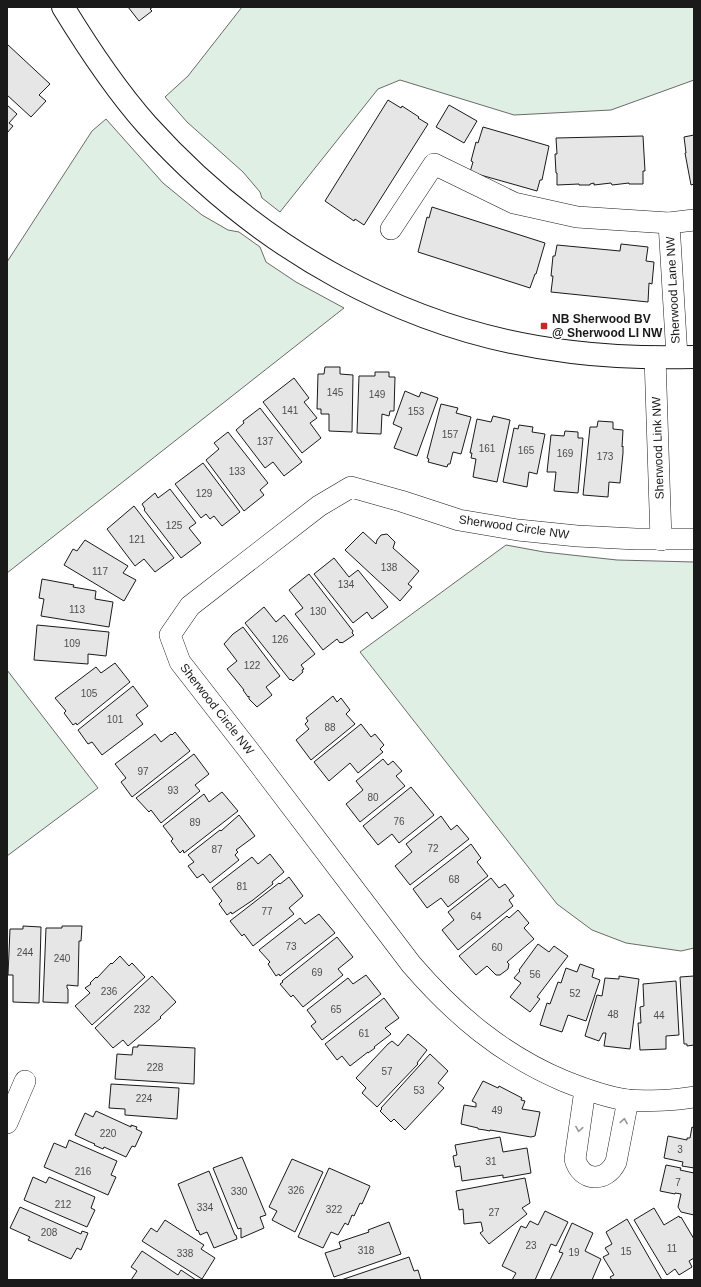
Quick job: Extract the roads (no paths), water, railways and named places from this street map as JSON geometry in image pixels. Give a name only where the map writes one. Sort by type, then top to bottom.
[{"type":"street","points":[[63,7],[115,86],[147,124],[181,160],[217,194],[255,225],[291,250],[328,272],[406,310],[447,325],[489,337],[530,346],[572,352],[614,356],[675,357]]},
{"type":"street","name":"Sherwood Lane NW","points":[[392,229],[434,164],[514,204],[577,217],[669,223],[694,220]]},
{"type":"street","name":"Sherwood Lane NW","points":[[669,223],[675,357]]},
{"type":"street","name":"Sherwood Link NW","points":[[661,540],[675,357]]},
{"type":"street","name":"Sherwood Circle NW","points":[[694,539],[661,540],[577,536],[518,530],[459,520],[401,501],[351,487],[319,506],[190,606],[170,635],[180,662],[411,964],[452,1009],[500,1047],[554,1077],[585,1090],[628,1100],[661,1100],[694,1097]]},
{"type":"street","points":[[7,1123],[25,1081]]},
{"type":"street","points":[[585,1090],[575,1159],[581,1171],[586,1175],[593,1177],[601,1177],[608,1174],[613,1169],[616,1162],[628,1100]]},
{"type":"place","name":"NB Sherwood BV @ Sherwood LI NW","points":[[544,326]]}]
